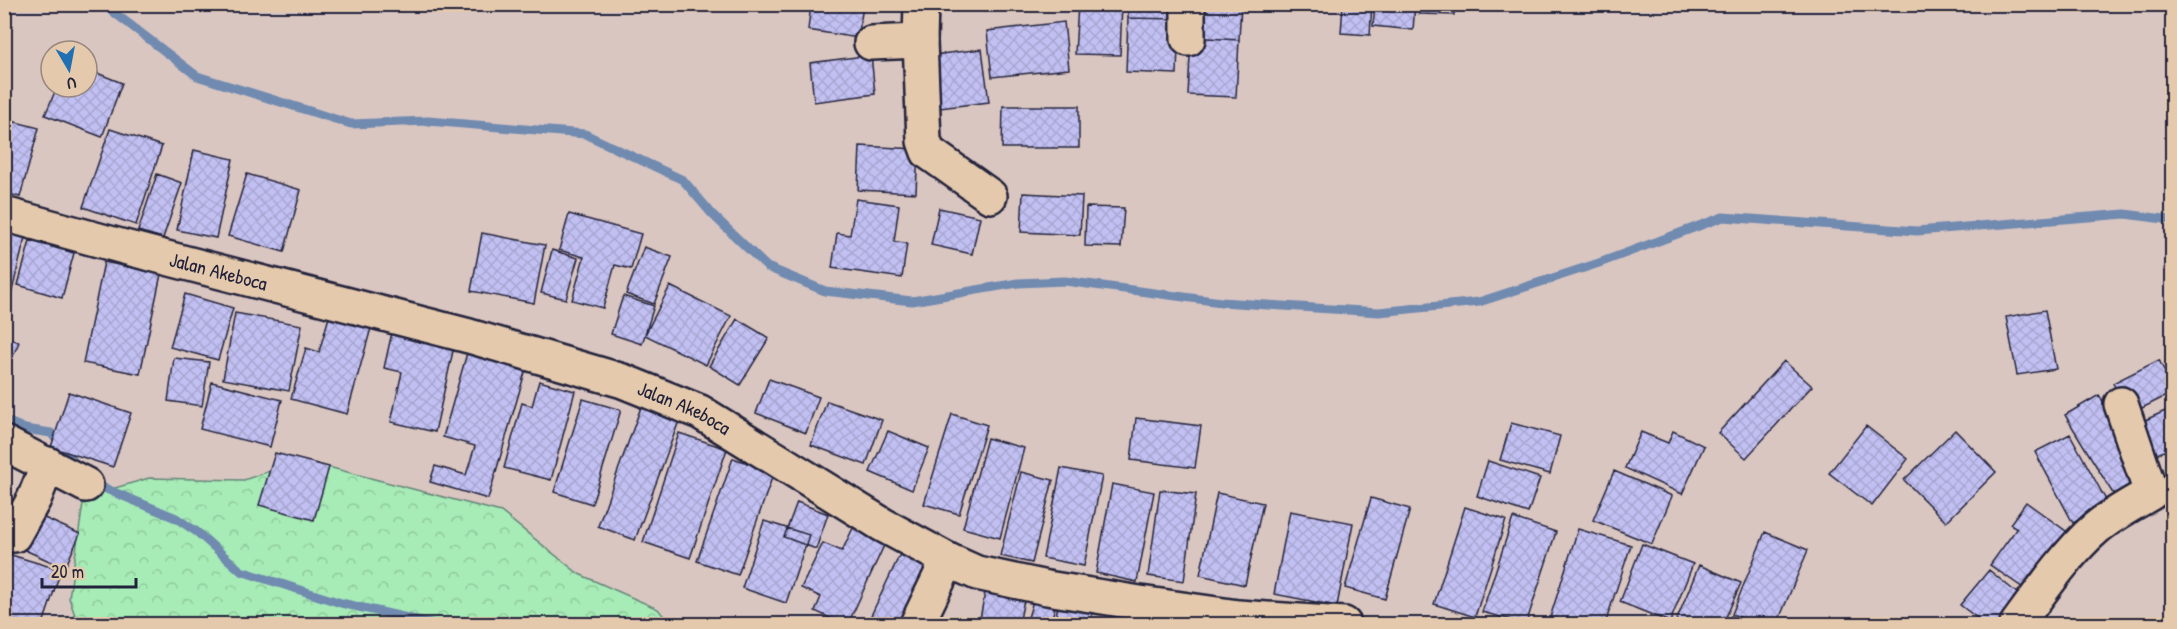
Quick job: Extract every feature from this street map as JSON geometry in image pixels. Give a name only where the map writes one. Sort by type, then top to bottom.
[{"type":"street","points":[[921,4],[920,41],[924,141],[928,152],[990,196]]},
{"type":"street","points":[[1188,4],[1188,39]]},
{"type":"street","points":[[871,44],[920,41]]},
{"type":"street","name":"Jalan Akeboca","points":[[4,214],[469,336],[623,381],[700,412],[883,525],[977,573],[1047,588],[1109,611],[1344,624]]},
{"type":"street","points":[[2018,624],[2066,561],[2095,529],[2117,512],[2162,490],[2121,404]]},
{"type":"street","points":[[4,443],[86,485]]},
{"type":"street","points":[[14,535],[34,499],[48,464]]},
{"type":"street","points":[[917,624],[948,560]]},
{"type":"green space","points":[[309,462],[501,512],[579,574],[658,609],[670,624],[78,624],[69,598],[84,497],[149,478],[244,480],[278,468]]},
{"type":"building","points":[[811,4],[863,6],[858,38],[808,30]]},
{"type":"building","points":[[1078,4],[1122,4],[1120,55],[1075,54]]},
{"type":"building","points":[[1128,4],[1179,4],[1179,19],[1128,18]]},
{"type":"building","points":[[1193,4],[1241,4],[1239,40],[1191,37]]},
{"type":"building","points":[[1343,4],[1372,4],[1370,35],[1341,33]]},
{"type":"building","points":[[1375,4],[1415,4],[1413,30],[1373,26]]},
{"type":"building","points":[[1419,4],[1455,4],[1454,15],[1419,14]]},
{"type":"building","points":[[2043,4],[2096,4],[2096,11]]},
{"type":"building","points":[[1128,18],[1179,19],[1177,74],[1126,72]]},
{"type":"building","points":[[1064,22],[1069,69],[992,77],[987,31]]},
{"type":"building","points":[[1191,37],[1239,40],[1236,97],[1188,95]]},
{"type":"building","points":[[982,49],[989,102],[940,108],[933,55]]},
{"type":"building","points":[[871,55],[875,94],[814,102],[810,63]]},
{"type":"building","points":[[99,74],[122,83],[102,137],[45,115],[52,99],[99,99]]},
{"type":"building","points":[[1003,106],[1079,106],[1079,148],[1002,148]]},
{"type":"building","points":[[4,119],[39,128],[20,197],[4,193]]},
{"type":"building","points":[[110,129],[162,146],[136,225],[83,207]]},
{"type":"building","points":[[860,146],[918,149],[916,193],[858,190]]},
{"type":"building","points":[[194,150],[233,159],[216,238],[177,230]]},
{"type":"building","points":[[157,174],[182,183],[163,238],[138,231]]},
{"type":"building","points":[[247,174],[301,190],[284,252],[228,236]]},
{"type":"building","points":[[1023,193],[1082,196],[1080,235],[1021,232]]},
{"type":"building","points":[[856,199],[899,205],[894,242],[907,243],[902,278],[832,268],[837,233],[850,235]]},
{"type":"building","points":[[1086,207],[1124,208],[1121,247],[1085,246]]},
{"type":"building","points":[[939,208],[980,217],[972,254],[931,245]]},
{"type":"building","points":[[569,214],[641,234],[631,269],[615,265],[603,308],[572,300],[584,257],[559,250]]},
{"type":"building","points":[[4,229],[26,234],[10,299],[4,298]]},
{"type":"building","points":[[482,233],[545,245],[534,303],[471,291]]},
{"type":"building","points":[[30,241],[74,253],[62,298],[18,285]]},
{"type":"building","points":[[644,247],[672,257],[654,304],[626,294]]},
{"type":"building","points":[[552,250],[578,258],[566,299],[541,293]]},
{"type":"building","points":[[104,262],[161,274],[140,374],[83,363]]},
{"type":"building","points":[[670,286],[731,316],[706,365],[645,335]]},
{"type":"building","points":[[185,294],[233,308],[218,360],[170,347]]},
{"type":"building","points":[[623,296],[654,306],[642,344],[611,334]]},
{"type":"building","points":[[2045,310],[2056,369],[2017,375],[2006,317]]},
{"type":"building","points":[[235,313],[302,325],[289,391],[223,379]]},
{"type":"building","points":[[329,317],[371,328],[347,414],[291,399],[306,348],[319,352]]},
{"type":"building","points":[[737,319],[769,338],[740,385],[709,366]]},
{"type":"building","points":[[393,328],[455,342],[435,432],[391,422],[402,372],[384,368]]},
{"type":"building","points":[[4,336],[19,342],[4,377]]},
{"type":"building","points":[[469,346],[528,362],[488,499],[430,482],[435,466],[466,475],[475,446],[443,437]]},
{"type":"building","points":[[174,358],[209,362],[202,406],[168,401]]},
{"type":"building","points":[[2159,360],[2172,387],[2172,393],[2128,415],[2113,383]]},
{"type":"building","points":[[1784,361],[1812,386],[1746,458],[1718,433]]},
{"type":"building","points":[[769,379],[819,397],[806,433],[756,413]]},
{"type":"building","points":[[539,381],[575,391],[551,480],[504,468],[522,403],[532,406]]},
{"type":"building","points":[[212,382],[282,400],[270,447],[200,429]]},
{"type":"building","points":[[69,392],[131,413],[113,467],[51,447]]},
{"type":"building","points":[[2099,395],[2129,444],[2139,482],[2115,497],[2065,415]]},
{"type":"building","points":[[583,399],[621,410],[592,504],[554,492]]},
{"type":"building","points":[[827,401],[882,420],[866,465],[811,445]]},
{"type":"building","points":[[641,407],[679,421],[635,540],[598,526]]},
{"type":"building","points":[[2172,408],[2172,448],[2157,454],[2143,421]]},
{"type":"building","points":[[952,414],[987,425],[959,514],[924,504]]},
{"type":"building","points":[[1136,418],[1201,426],[1195,468],[1131,460]]},
{"type":"building","points":[[1511,423],[1560,436],[1550,474],[1500,460]]},
{"type":"building","points":[[1866,426],[1908,459],[1872,506],[1829,473]]},
{"type":"building","points":[[1955,430],[1996,472],[1946,522],[1904,480]]},
{"type":"building","points":[[888,431],[929,448],[912,490],[870,472]]},
{"type":"building","points":[[1673,431],[1704,446],[1682,494],[1625,468],[1641,432],[1668,443]]},
{"type":"building","points":[[679,433],[727,449],[690,558],[643,542]]},
{"type":"building","points":[[2070,434],[2108,504],[2073,523],[2035,452]]},
{"type":"building","points":[[987,438],[1024,448],[1000,538],[963,528]]},
{"type":"building","points":[[275,453],[329,467],[314,520],[259,505]]},
{"type":"building","points":[[733,458],[774,472],[738,575],[697,561]]},
{"type":"building","points":[[1488,461],[1540,478],[1528,513],[1477,496]]},
{"type":"building","points":[[1061,468],[1102,476],[1084,566],[1043,558]]},
{"type":"building","points":[[1614,471],[1672,496],[1652,544],[1593,520]]},
{"type":"building","points":[[4,472],[9,472],[4,509]]},
{"type":"building","points":[[1021,472],[1053,480],[1032,563],[1000,556]]},
{"type":"building","points":[[1112,484],[1154,492],[1137,582],[1096,573]]},
{"type":"building","points":[[1160,490],[1196,494],[1184,581],[1148,576]]},
{"type":"building","points":[[1217,493],[1263,503],[1245,585],[1200,575]]},
{"type":"building","points":[[1371,498],[1410,509],[1385,599],[1345,588]]},
{"type":"building","points":[[797,502],[828,514],[816,549],[784,537]]},
{"type":"building","points":[[2026,502],[2070,534],[2029,592],[1990,565],[2017,528],[2010,524]]},
{"type":"building","points":[[1465,507],[1506,520],[1475,617],[1434,604]]},
{"type":"building","points":[[1290,511],[1353,523],[1337,606],[1274,594]]},
{"type":"building","points":[[31,512],[80,534],[65,568],[16,546]]},
{"type":"building","points":[[1513,518],[1556,532],[1526,624],[1482,612]]},
{"type":"building","points":[[764,521],[809,535],[786,603],[742,588]]},
{"type":"building","points":[[854,526],[886,541],[848,624],[843,624],[815,611],[821,597],[801,588],[823,543],[842,551]]},
{"type":"building","points":[[1578,529],[1631,545],[1605,624],[1548,624]]},
{"type":"building","points":[[1765,532],[1808,550],[1777,624],[1758,624],[1732,614]]},
{"type":"building","points":[[1642,544],[1693,564],[1670,622],[1620,602]]},
{"type":"building","points":[[902,550],[935,565],[906,624],[867,624]]},
{"type":"building","points":[[8,554],[61,570],[43,624],[24,624],[4,618],[4,565]]},
{"type":"building","points":[[1699,565],[1741,583],[1723,624],[1675,624]]},
{"type":"building","points":[[1989,570],[2023,598],[2001,624],[1985,624],[1960,605]]},
{"type":"building","points":[[986,587],[1025,595],[1019,624],[979,624]]},
{"type":"building","points":[[1034,598],[1056,604],[1050,624],[1026,624]]},
{"type":"building","points":[[1059,601],[1093,609],[1090,624],[1054,624]]},
{"type":"building","points":[[1128,614],[1169,622],[1168,624],[1126,624]]},
{"type":"building","points":[[940,615],[959,624],[936,624]]},
{"type":"building","points":[[1731,616],[1750,624],[1727,624]]},
{"type":"waterway","points":[[103,4],[197,76],[351,124],[428,121],[585,134],[683,180],[712,214],[767,267],[825,291],[912,301],[1018,283],[1065,281],[1221,302],[1379,312],[1479,302],[1599,263],[1723,217],[1917,231],[2125,214],[2172,220]]},
{"type":"waterway","points":[[4,420],[25,429],[51,433],[77,466]]},
{"type":"waterway","points":[[92,483],[176,518],[197,532],[241,571],[341,603],[434,624]]}]
